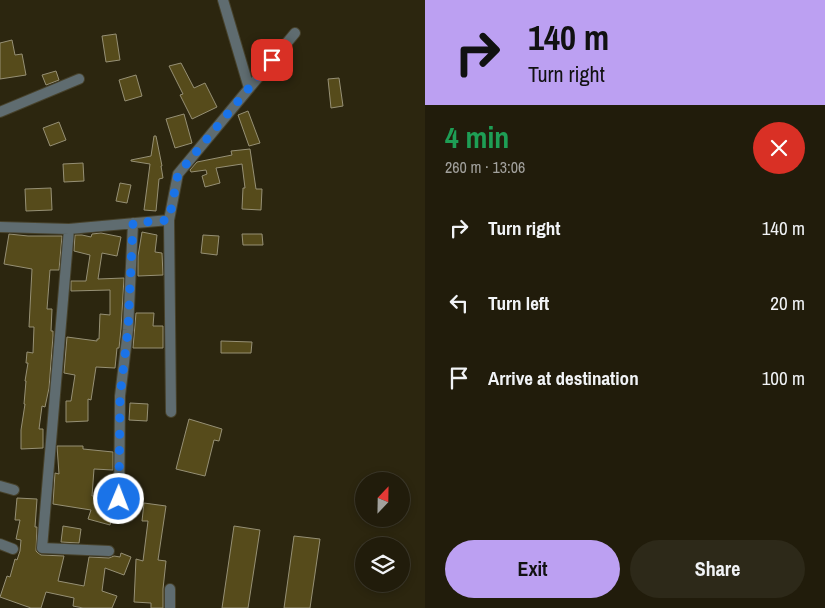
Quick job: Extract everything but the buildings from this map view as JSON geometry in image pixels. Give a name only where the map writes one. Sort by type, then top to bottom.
[{"type":"street","points":[[223,0],[249,88]]},
{"type":"street","points":[[171,412],[169,220],[178,174],[295,33]]},
{"type":"street","points":[[0,112],[80,79]]},
{"type":"street","points":[[0,228],[69,229],[169,220]]},
{"type":"street","points":[[119,516],[120,396],[128,330],[133,223]]},
{"type":"street","points":[[69,229],[42,548],[109,551]]},
{"type":"street","points":[[0,486],[14,490]]},
{"type":"street","points":[[0,544],[13,549]]},
{"type":"street","points":[[170,589],[170,608]]},
{"type":"route","points":[[119,499],[120,396],[128,330],[133,223],[169,220],[178,174],[272,60]]}]
